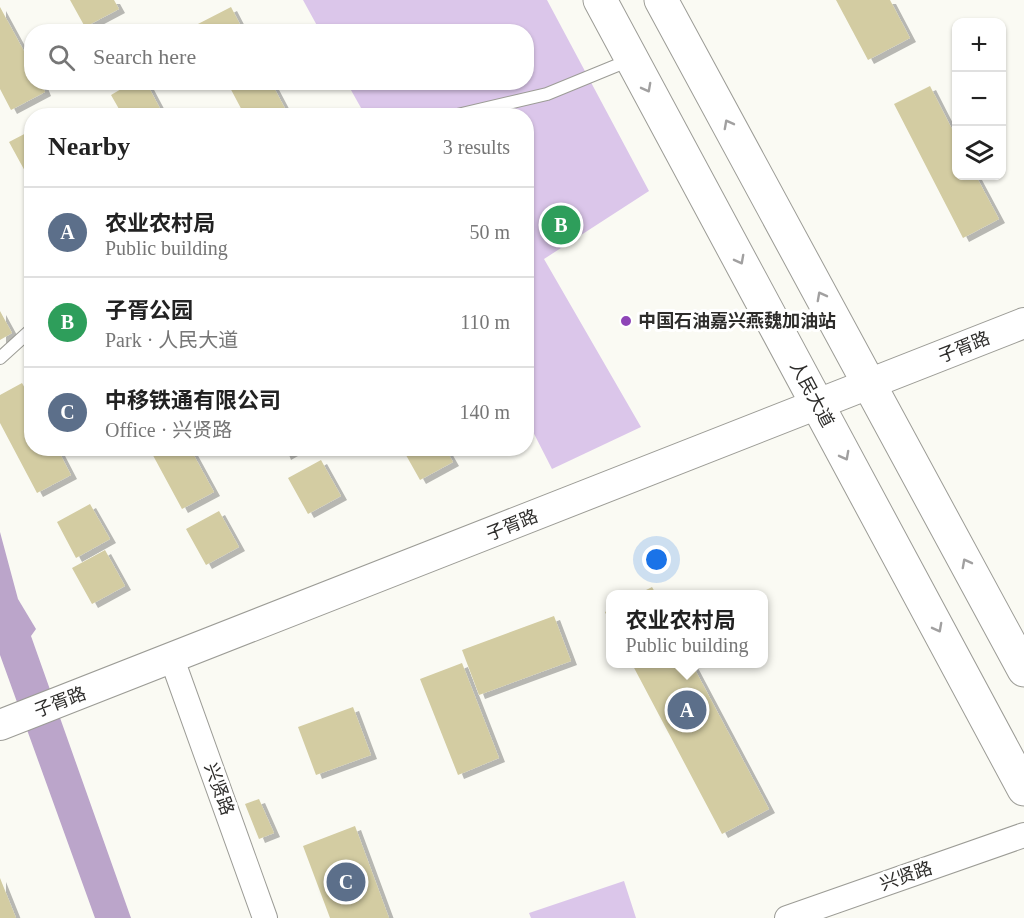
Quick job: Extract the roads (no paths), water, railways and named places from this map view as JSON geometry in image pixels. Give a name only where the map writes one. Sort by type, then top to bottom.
[{"type":"main road","name":"人民大道","points":[[600,0],[1024,789]]},
{"type":"main road","points":[[661,0],[1024,670]]},
{"type":"street","name":"子胥路","points":[[0,725],[1024,323]]},
{"type":"street","name":"兴贤路","points":[[172,659],[266,918]]},
{"type":"street","name":"兴贤路","points":[[787,918],[1024,835]]},
{"type":"lane","points":[[487,108],[547,94],[632,59]]},
{"type":"lane","points":[[0,358],[24,336]]},
{"type":"place","name":"子胥公园","points":[[561,225]]},
{"type":"place","name":"中国石油嘉兴燕魏加油站","points":[[626,321]]},
{"type":"place","name":"农业农村局","points":[[687,710]]},
{"type":"place","name":"中移铁通有限公司","points":[[346,882]]}]
